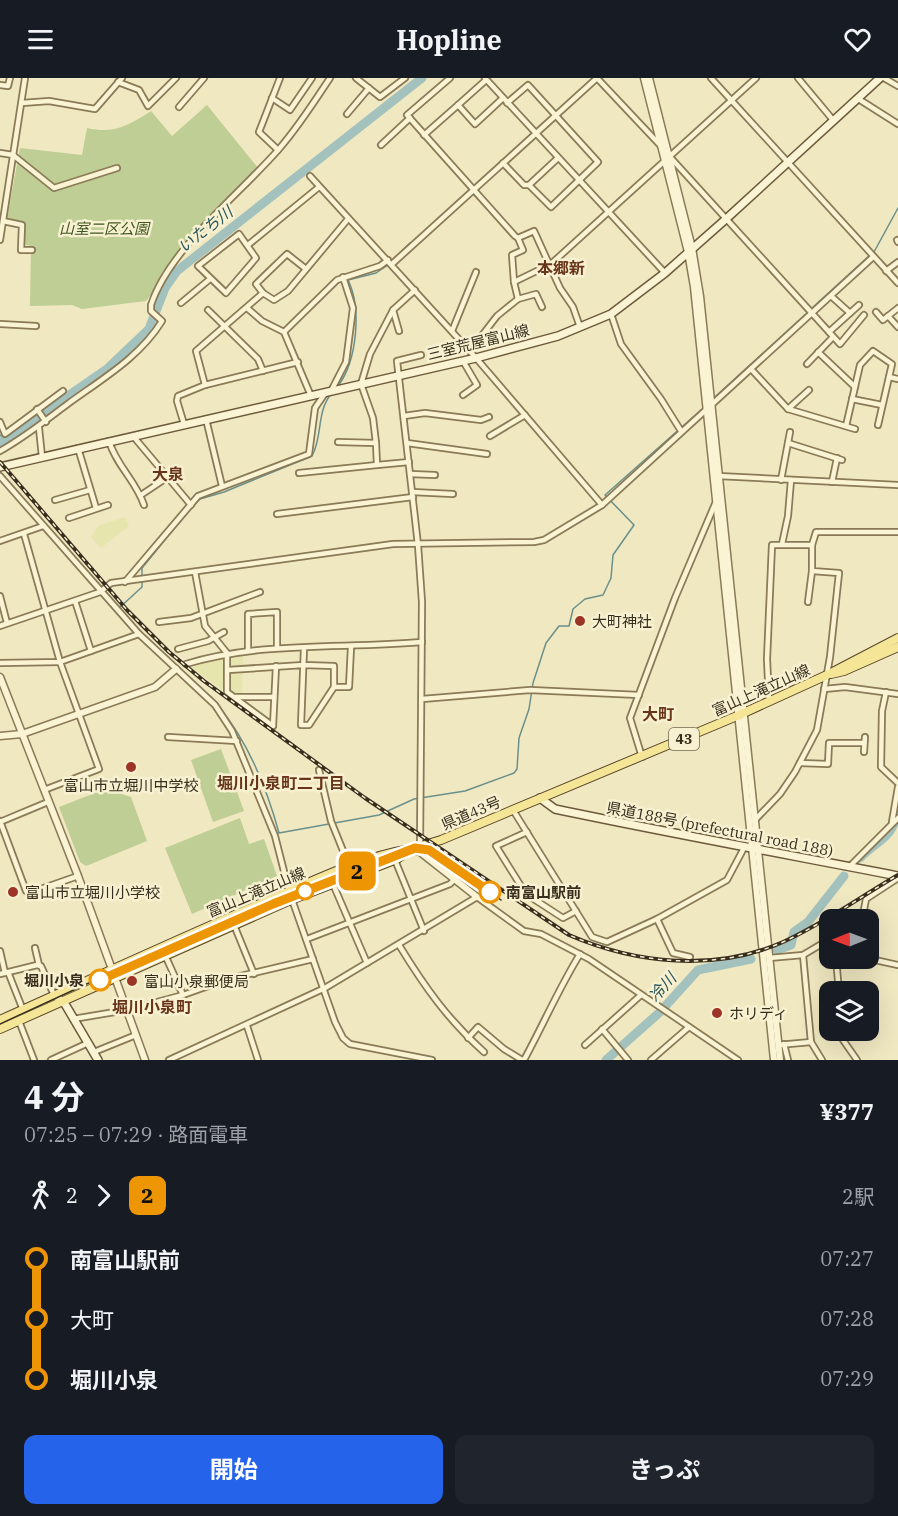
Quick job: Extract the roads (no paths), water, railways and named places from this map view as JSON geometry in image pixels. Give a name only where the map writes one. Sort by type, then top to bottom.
[{"type":"main road","name":"三室荒屋富山線","points":[[0,466],[476,358],[580,327],[611,314],[665,273],[857,98],[882,78]]},
{"type":"main road","name":"富山上滝立山線","points":[[540,798],[740,714],[826,675],[898,638]]},
{"type":"main road","name":"富山上滝立山線","points":[[826,675],[844,671],[898,647]]},
{"type":"main road","name":"県道43号","points":[[411,849],[441,840],[540,798]]},
{"type":"main road","name":"県道188号 (prefectural road 188)","points":[[540,798],[555,809],[898,877]]},
{"type":"main road","name":"富山上滝立山線","points":[[0,1020],[111,968],[291,895],[350,868],[390,852],[411,849]]},
{"type":"main road","name":"富山上滝立山線","points":[[0,1029],[234,925],[291,895],[333,884],[394,860],[411,849]]},
{"type":"main road","points":[[54,995],[62,1001],[98,1060]]},
{"type":"street","points":[[0,85],[8,86],[10,78]]},
{"type":"street","points":[[0,240],[25,78]]},
{"type":"street","points":[[22,103],[50,101],[95,109],[120,80],[138,90],[148,106],[176,78]]},
{"type":"street","points":[[179,107],[204,78]]},
{"type":"street","points":[[278,150],[259,132],[280,78]]},
{"type":"street","points":[[272,98],[290,110],[312,78]]},
{"type":"street","points":[[0,451],[39,428],[136,353],[162,321],[151,311],[155,294],[170,269],[278,150],[319,99],[330,78]]},
{"type":"street","points":[[393,78],[398,83]]},
{"type":"street","points":[[359,79],[380,97],[405,78]]},
{"type":"street","points":[[450,78],[407,115],[519,238],[523,250],[512,255],[518,300]]},
{"type":"street","points":[[284,332],[318,297],[343,278],[390,262],[597,78],[662,147]]},
{"type":"street","points":[[644,78],[662,147],[668,159],[833,337],[840,344],[864,315]]},
{"type":"street","points":[[650,78],[690,250],[718,476],[751,847],[774,1060]]},
{"type":"street","points":[[712,78],[898,283]]},
{"type":"street","points":[[514,282],[550,264],[609,214],[756,78]]},
{"type":"street","points":[[798,78],[833,120]]},
{"type":"street","points":[[882,78],[898,86]]},
{"type":"street","points":[[424,135],[485,79],[665,273]]},
{"type":"street","points":[[458,105],[474,124],[528,85],[598,162],[551,207],[529,185],[524,185],[503,163]]},
{"type":"street","points":[[347,114],[369,88]]},
{"type":"street","points":[[857,98],[898,124]]},
{"type":"street","points":[[381,146],[410,118]]},
{"type":"street","points":[[0,153],[13,155],[54,188],[117,168]]},
{"type":"street","points":[[529,185],[558,158]]},
{"type":"street","points":[[310,176],[470,351],[603,505]]},
{"type":"street","points":[[248,245],[319,187]]},
{"type":"street","points":[[306,269],[287,254],[256,284],[263,293],[274,300],[288,291],[348,219]]},
{"type":"street","points":[[2,224],[21,225],[21,250],[32,250]]},
{"type":"street","points":[[519,238],[534,231],[560,288],[573,307],[580,327]]},
{"type":"street","points":[[239,234],[256,258],[226,293],[210,279],[198,266],[239,234]]},
{"type":"street","points":[[0,626],[100,592],[111,583],[393,544],[534,543],[544,540],[603,505],[873,257]]},
{"type":"street","points":[[886,271],[898,262]]},
{"type":"street","points":[[452,331],[476,272]]},
{"type":"street","points":[[125,582],[198,496],[309,454],[315,408],[328,392],[346,362],[353,308],[343,278]]},
{"type":"street","points":[[181,303],[210,279]]},
{"type":"street","points":[[377,465],[373,418],[361,384],[370,354],[393,310],[415,290]]},
{"type":"street","points":[[205,385],[196,351],[263,293]]},
{"type":"street","points":[[470,351],[497,316],[518,300],[536,294],[542,307]]},
{"type":"street","points":[[831,296],[850,313]]},
{"type":"street","points":[[829,332],[859,305]]},
{"type":"street","points":[[247,308],[262,321],[284,332],[311,396]]},
{"type":"street","points":[[876,312],[884,320],[898,308]]},
{"type":"street","points":[[208,310],[258,359],[263,371]]},
{"type":"street","points":[[393,310],[399,331]]},
{"type":"street","points":[[611,314],[621,344],[681,431]]},
{"type":"street","points":[[888,316],[898,327]]},
{"type":"street","points":[[0,324],[36,326]]},
{"type":"street","points":[[807,364],[833,337]]},
{"type":"street","points":[[846,426],[860,365],[873,351],[892,364],[878,425]]},
{"type":"street","points":[[818,352],[855,387]]},
{"type":"street","points":[[420,846],[422,642],[418,544],[397,361],[421,355]]},
{"type":"street","points":[[463,361],[477,385],[463,395]]},
{"type":"street","points":[[184,424],[177,401],[178,396],[205,385],[298,362]]},
{"type":"street","points":[[751,369],[788,409],[855,429]]},
{"type":"street","points":[[889,377],[898,379]]},
{"type":"street","points":[[788,409],[809,390]]},
{"type":"street","points":[[0,422],[5,434],[63,391]]},
{"type":"street","points":[[852,399],[882,405]]},
{"type":"street","points":[[709,406],[716,504],[754,821],[751,847],[781,1045],[780,1060]]},
{"type":"street","points":[[37,409],[46,422]]},
{"type":"street","points":[[404,416],[425,413],[482,420],[489,417]]},
{"type":"street","points":[[490,436],[525,415]]},
{"type":"street","points":[[206,419],[222,486]]},
{"type":"street","points":[[39,428],[42,457]]},
{"type":"street","points":[[781,480],[790,432]]},
{"type":"street","points":[[133,436],[191,505]]},
{"type":"street","points":[[109,441],[113,456],[141,495],[144,505]]},
{"type":"street","points":[[338,442],[376,443]]},
{"type":"street","points":[[407,443],[487,454]]},
{"type":"street","points":[[788,443],[840,459],[832,482]]},
{"type":"street","points":[[78,448],[96,508]]},
{"type":"street","points":[[299,473],[409,462]]},
{"type":"street","points":[[410,474],[435,475]]},
{"type":"street","points":[[0,476],[139,634],[215,705],[237,741],[274,836],[291,895],[339,1032],[350,1044],[432,1060]]},
{"type":"street","points":[[718,476],[898,486]]},
{"type":"street","points":[[141,495],[168,477]]},
{"type":"street","points":[[782,544],[788,516],[791,480]]},
{"type":"street","points":[[55,500],[90,490]]},
{"type":"street","points":[[277,514],[444,491],[444,494],[453,494]]},
{"type":"street","points":[[642,757],[630,718],[716,504]]},
{"type":"street","points":[[69,518],[108,505]]},
{"type":"street","points":[[0,541],[43,526]]},
{"type":"street","points":[[808,602],[812,545],[816,532],[898,532]]},
{"type":"street","points":[[24,534],[60,662],[99,769],[44,790]]},
{"type":"street","points":[[769,701],[767,659],[772,544],[812,545]]},
{"type":"street","points":[[754,821],[780,794],[800,763],[820,720],[839,573],[812,570]]},
{"type":"street","points":[[195,572],[205,626],[227,653],[227,692],[273,726],[276,666]]},
{"type":"street","points":[[159,622],[203,614],[261,592]]},
{"type":"street","points":[[0,596],[8,623]]},
{"type":"street","points":[[75,601],[91,651]]},
{"type":"street","points":[[248,650],[248,614],[277,612],[277,648]]},
{"type":"street","points":[[178,649],[214,638],[224,632]]},
{"type":"street","points":[[0,663],[60,662],[139,634]]},
{"type":"street","points":[[186,664],[248,650],[422,642]]},
{"type":"street","points":[[334,687],[349,687],[351,647]]},
{"type":"street","points":[[228,670],[276,666],[303,665],[334,666],[334,687],[309,725],[301,725],[303,665],[304,648]]},
{"type":"street","points":[[0,736],[22,734],[155,687],[178,668]]},
{"type":"street","points":[[0,677],[2,690],[22,734],[78,876],[145,1060]]},
{"type":"street","points":[[824,689],[845,687],[898,694]]},
{"type":"street","points":[[422,699],[530,690],[639,695]]},
{"type":"street","points":[[886,692],[882,711],[881,767],[898,785],[892,822]]},
{"type":"street","points":[[233,697],[274,697]]},
{"type":"street","points":[[168,737],[237,741]]},
{"type":"street","points":[[864,752],[865,737]]},
{"type":"street","points":[[800,763],[828,764],[829,742],[864,743]]},
{"type":"street","points":[[319,770],[331,821],[350,868]]},
{"type":"street","points":[[48,802],[0,822],[26,891],[32,892],[78,876]]},
{"type":"street","points":[[513,810],[592,937],[607,942],[657,919],[727,880],[751,847]]},
{"type":"street","points":[[848,868],[898,818]]},
{"type":"street","points":[[527,832],[496,846],[526,894],[563,918],[576,911]]},
{"type":"street","points":[[411,849],[420,852],[524,931],[541,934],[580,954],[738,1060]]},
{"type":"street","points":[[394,860],[424,931]]},
{"type":"street","points":[[864,909],[866,899],[898,877]]},
{"type":"street","points":[[307,939],[450,884],[455,879]]},
{"type":"street","points":[[333,884],[367,963]]},
{"type":"street","points":[[169,1060],[323,989],[424,931],[477,897]]},
{"type":"street","points":[[657,919],[673,953],[690,957]]},
{"type":"street","points":[[234,925],[254,974]]},
{"type":"street","points":[[399,945],[438,1006],[484,1052]]},
{"type":"street","points":[[769,958],[803,955],[819,946]]},
{"type":"street","points":[[35,948],[39,966],[54,995]]},
{"type":"street","points":[[0,951],[4,973],[24,1010]]},
{"type":"street","points":[[468,1038],[478,1027],[504,1049],[523,1060],[580,954]]},
{"type":"street","points":[[165,955],[183,995]]},
{"type":"street","points":[[803,955],[811,1042],[822,1060]]},
{"type":"street","points":[[73,1019],[127,1010],[183,995],[228,979],[313,959]]},
{"type":"street","points":[[879,960],[898,964]]},
{"type":"street","points":[[4,973],[39,966]]},
{"type":"street","points":[[585,1045],[641,995]]},
{"type":"street","points":[[19,1021],[34,1060]]},
{"type":"street","points":[[247,1026],[258,1060]]},
{"type":"street","points":[[651,1060],[689,1027]]},
{"type":"street","points":[[602,1029],[628,1060]]},
{"type":"street","points":[[94,1052],[136,1035]]},
{"type":"street","points":[[844,1041],[857,1060]]},
{"type":"street","points":[[781,1045],[811,1042]]},
{"type":"street","points":[[51,1060],[88,1043]]},
{"type":"street","points":[[781,1045],[788,1060]]},
{"type":"waterway","name":"いたち川","points":[[0,443],[107,369],[149,329],[165,288],[177,271],[422,78]]},
{"type":"waterway","points":[[874,252],[898,208]]},
{"type":"waterway","points":[[391,262],[410,243]]},
{"type":"waterway","points":[[812,308],[870,255]]},
{"type":"waterway","points":[[338,386],[350,363],[355,334],[355,305],[348,280],[376,273],[388,265]]},
{"type":"waterway","points":[[716,396],[808,312]]},
{"type":"waterway","points":[[189,510],[200,499],[224,492],[312,456],[318,441],[323,409],[331,394]]},
{"type":"waterway","points":[[219,707],[248,751],[269,800],[279,833],[379,815],[414,799],[465,791],[514,773],[517,769],[519,738],[546,643],[559,626],[569,626],[573,609],[585,599],[603,595],[611,578],[613,555],[634,525],[605,495],[701,410]]},
{"type":"waterway","name":"いたち川","points":[[0,435],[5,440]]},
{"type":"waterway","points":[[0,472],[25,501]]},
{"type":"waterway","points":[[118,609],[142,587],[142,568],[186,514]]},
{"type":"waterway","name":"冷川","points":[[860,858],[889,833],[896,819],[898,808]]},
{"type":"waterway","name":"冷川","points":[[777,950],[791,945],[794,932],[808,922],[844,876]]},
{"type":"waterway","name":"冷川","points":[[606,1060],[660,1012],[698,970],[751,959]]},
{"type":"tram line","points":[[0,1024],[143,958],[415,846],[433,848],[501,900]]},
{"type":"tram line","name":"2","points":[[100,980],[273,904],[415,848],[429,850],[490,892]]},
{"type":"railway","points":[[0,462],[127,610],[169,652],[204,681],[365,798],[569,935],[621,953],[648,958],[676,961],[730,958],[757,952],[798,935],[898,875]]},
{"type":"place","name":"大町神社","points":[[580,621]]},
{"type":"place","name":"富山市立堀川中学校","points":[[131,767]]},
{"type":"place","name":"富山市立堀川小学校","points":[[13,892]]},
{"type":"place","name":"南富山駅前","points":[[490,892]]},
{"type":"place","name":"堀川小泉","points":[[100,980]]},
{"type":"place","name":"富山小泉郵便局","points":[[132,981]]},
{"type":"place","name":"ホリディ","points":[[717,1013]]},
{"type":"district","name":"本郷新","points":[[561,268]]},
{"type":"district","name":"大泉","points":[[168,474]]},
{"type":"district","name":"大町","points":[[658,714]]},
{"type":"district","name":"堀川小泉町二丁目","points":[[281,783]]},
{"type":"district","name":"堀川小泉町","points":[[152,1007]]},
{"type":"park label","name":"山室二区公園","points":[[104,228]]}]
